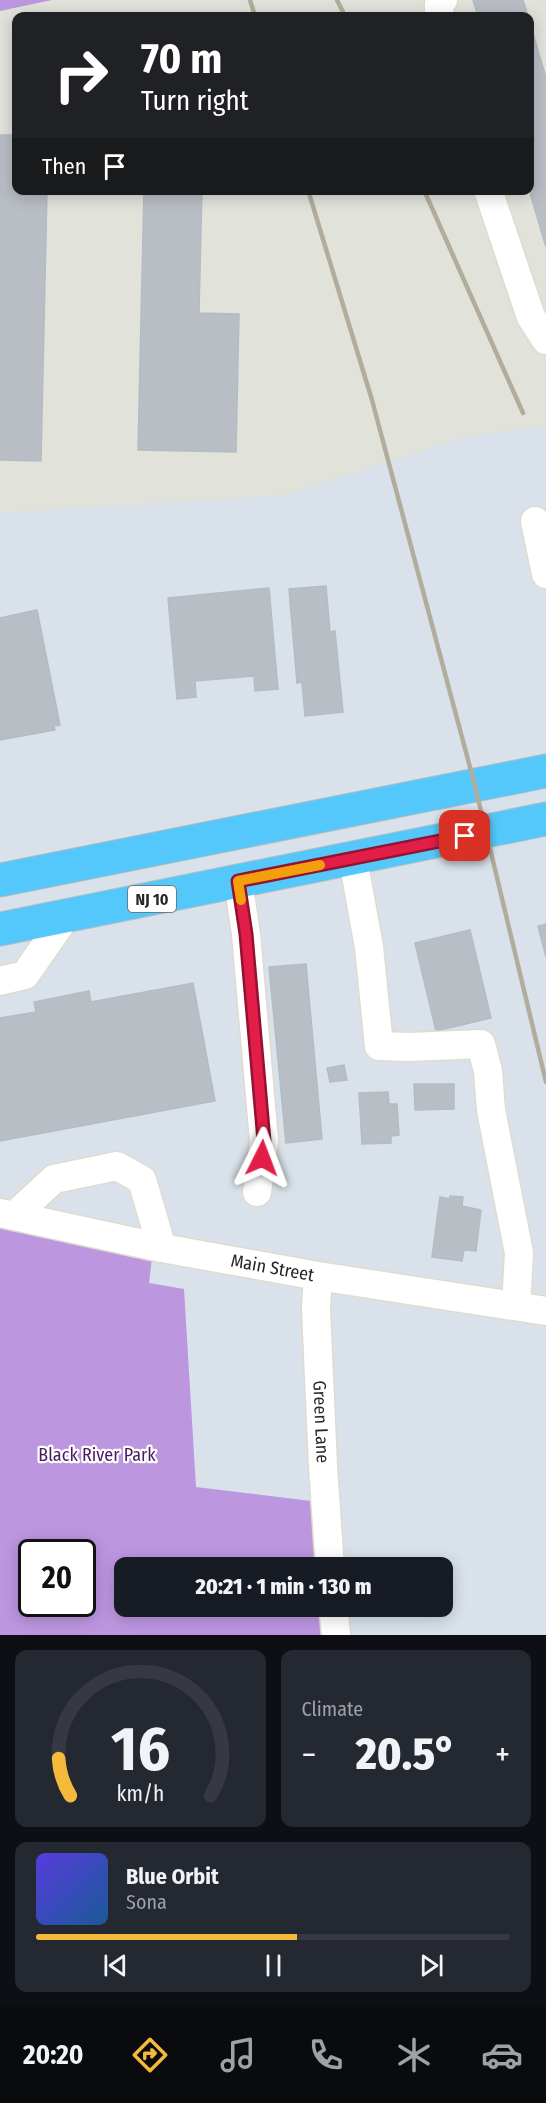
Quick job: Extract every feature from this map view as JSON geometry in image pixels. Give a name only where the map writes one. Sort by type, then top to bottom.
[{"type":"highway","points":[[0,880],[546,771]]},
{"type":"highway","name":"NJ 10","points":[[0,929],[546,819]]},
{"type":"street","points":[[490,195],[531,317],[546,340]]},
{"type":"street","points":[[535,521],[546,574]]},
{"type":"street","points":[[352,859],[369,947],[379,1046],[481,1044],[488,1071],[491,1110],[519,1253],[516,1306]]},
{"type":"street","points":[[238,881],[246,934],[264,1141],[257,1192]]},
{"type":"street","points":[[0,981],[25,975],[66,916]]},
{"type":"street","points":[[7,1214],[54,1179],[117,1166],[142,1180],[162,1248]]},
{"type":"street","name":"Main Street","points":[[7,1214],[162,1248],[318,1276],[546,1311]]},
{"type":"street","name":"Green Lane","points":[[318,1276],[316,1309],[329,1557]]},
{"type":"street","points":[[334,1617],[336,1635]]},
{"type":"shaded area","points":[[52,0],[546,0],[546,426],[464,437],[287,495],[0,513],[0,11]]},
{"type":"green space","points":[[0,0],[52,0],[0,11]]},
{"type":"green space","name":"Black River Park","points":[[0,1227],[152,1258],[149,1283],[184,1289],[196,1487],[311,1501],[311,1512],[320,1510],[322,1557],[114,1557],[114,1617],[324,1617],[325,1635],[0,1635]]},
{"type":"building","points":[[473,0],[523,0],[527,12],[477,12]]},
{"type":"building","points":[[534,37],[546,78],[546,247],[530,195],[534,195]]},
{"type":"building","points":[[0,135],[12,135],[12,195],[47,195],[41,461],[0,460]]},
{"type":"building","points":[[144,195],[202,195],[199,313],[239,314],[236,452],[138,450]]},
{"type":"building","points":[[326,586],[330,632],[335,631],[343,712],[305,716],[302,682],[297,683],[289,589]]},
{"type":"building","points":[[269,588],[278,689],[255,691],[254,676],[195,681],[196,697],[177,699],[168,598]]},
{"type":"building","points":[[37,610],[60,725],[54,726],[55,730],[0,740],[0,618]]},
{"type":"building","points":[[546,924],[546,957],[538,926]]},
{"type":"building","points":[[470,930],[491,1018],[436,1031],[415,943]]},
{"type":"building","points":[[306,964],[322,1139],[286,1143],[269,967]]},
{"type":"building","points":[[193,983],[215,1101],[0,1141],[0,1018],[36,1012],[34,1002],[89,991],[91,1002]]},
{"type":"building","points":[[344,1065],[347,1080],[330,1082],[327,1068]]},
{"type":"building","points":[[414,1084],[454,1084],[454,1109],[415,1110]]},
{"type":"building","points":[[388,1092],[389,1104],[397,1104],[399,1135],[391,1136],[391,1143],[362,1144],[359,1093]]},
{"type":"building","points":[[450,1196],[463,1197],[462,1206],[481,1210],[476,1251],[464,1250],[462,1261],[432,1257],[440,1197],[450,1199]]},
{"type":"railway","points":[[250,0],[254,12]]},
{"type":"railway","points":[[337,0],[343,12]]},
{"type":"railway","points":[[310,195],[372,400],[475,786],[546,1082]]},
{"type":"railway","points":[[426,195],[523,413]]},
{"type":"slow traffic","points":[[241,900],[238,881],[320,865]]},
{"type":"route","points":[[262,1158],[264,1141],[246,934],[238,881],[465,836]]}]
